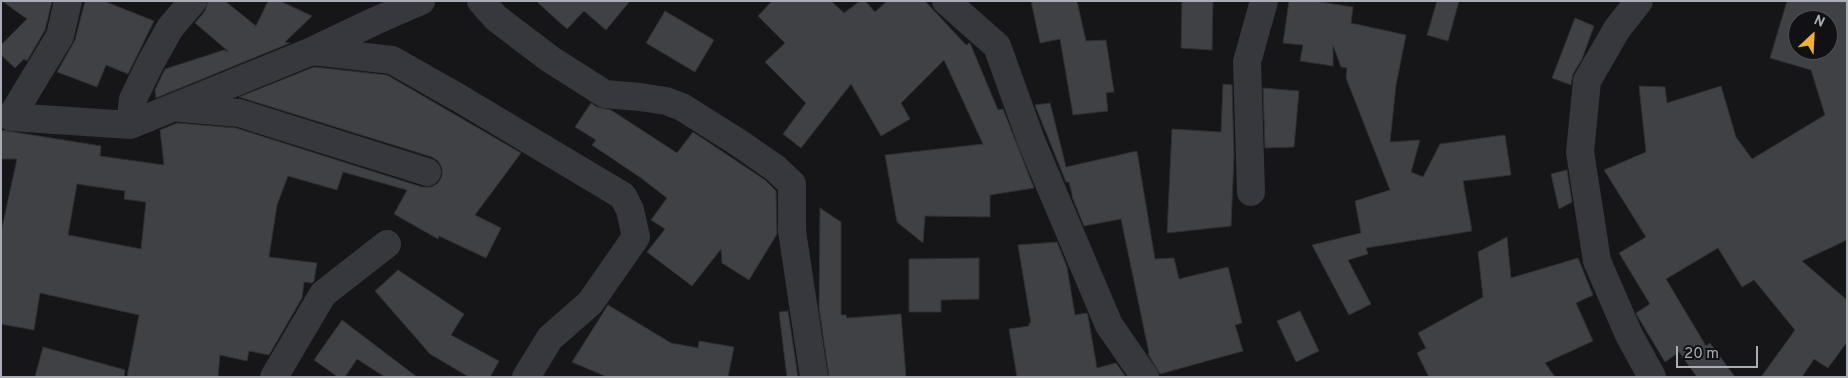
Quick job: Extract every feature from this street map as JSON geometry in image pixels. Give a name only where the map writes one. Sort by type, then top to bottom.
[{"type":"street","points":[[68,1],[60,36],[12,117],[130,125],[312,51],[421,1]]},
{"type":"street","points":[[130,125],[133,99],[151,62],[170,28],[193,1]]},
{"type":"street","points":[[481,1],[496,18],[550,59],[605,94],[666,101],[682,107],[739,143],[774,168],[792,184],[792,231],[814,377]]},
{"type":"street","points":[[946,1],[997,46],[1032,143],[1109,325],[1145,377]]},
{"type":"street","points":[[1251,192],[1247,62],[1264,1]]},
{"type":"street","points":[[1639,1],[1617,30],[1588,81],[1580,152],[1597,261],[1629,335],[1652,377]]},
{"type":"street","points":[[312,51],[392,60],[623,196],[630,210],[636,238],[590,303],[550,338],[526,377]]},
{"type":"street","points":[[177,107],[240,113],[428,172]]},
{"type":"street","points":[[274,377],[323,294],[387,244]]},
{"type":"building","points":[[2,1],[52,1],[45,30],[27,61],[24,59],[15,68],[1,55],[1,45],[27,19]]},
{"type":"building","points":[[85,1],[104,1],[154,21],[128,74],[106,65],[97,87],[57,72],[75,40]]},
{"type":"building","points":[[208,1],[225,1],[256,26],[268,1],[280,1],[312,16],[285,42],[290,43],[156,98],[155,90],[165,69],[224,50],[229,52],[195,23],[205,11]]},
{"type":"building","points":[[536,1],[630,1],[606,30],[584,11],[567,29]]},
{"type":"building","points":[[772,1],[831,1],[844,13],[860,1],[865,1],[875,12],[887,1],[925,1],[966,45],[970,43],[998,110],[1003,109],[1034,188],[990,195],[990,217],[925,216],[923,243],[897,222],[885,155],[983,144],[944,60],[901,103],[910,119],[881,136],[851,84],[801,148],[783,134],[806,103],[765,62],[785,43],[758,16]]},
{"type":"building","points":[[1031,1],[1077,1],[1086,41],[1106,40],[1114,92],[1106,93],[1108,111],[1073,115],[1060,39],[1040,43]]},
{"type":"building","points":[[1182,1],[1213,1],[1212,50],[1181,48]]},
{"type":"building","points":[[1289,1],[1314,1],[1353,7],[1351,23],[1406,35],[1396,85],[1390,142],[1420,140],[1411,172],[1423,177],[1440,144],[1505,135],[1511,175],[1463,181],[1472,231],[1366,248],[1368,254],[1348,260],[1371,304],[1349,315],[1312,245],[1361,233],[1355,201],[1390,190],[1346,78],[1347,68],[1341,67],[1333,45],[1333,66],[1300,61],[1303,45],[1283,43]]},
{"type":"building","points":[[1437,1],[1459,1],[1448,41],[1427,35]]},
{"type":"building","points":[[1787,1],[1847,1],[1847,240],[1802,261],[1847,300],[1847,342],[1828,368],[1814,359],[1802,377],[1761,377],[1795,330],[1754,280],[1742,287],[1718,248],[1666,279],[1706,346],[1710,343],[1735,377],[1697,377],[1679,352],[1665,362],[1636,313],[1650,304],[1619,253],[1646,237],[1604,170],[1646,152],[1639,86],[1665,87],[1667,103],[1721,86],[1736,137],[1752,159],[1825,115],[1811,70],[1770,58]]},
{"type":"building","points":[[665,11],[714,40],[695,72],[646,43]]},
{"type":"building","points":[[1575,18],[1594,26],[1582,59],[1573,74],[1571,85],[1552,78]]},
{"type":"building","points":[[314,67],[387,75],[521,153],[475,215],[501,228],[486,258],[439,236],[438,239],[394,214],[407,190],[343,172],[337,190],[288,176],[277,205],[269,257],[317,263],[314,281],[312,283],[304,282],[302,298],[269,355],[249,351],[247,361],[220,355],[218,377],[127,377],[139,315],[40,293],[34,330],[1,324],[1,232],[17,159],[1,159],[1,130],[101,146],[100,156],[164,165],[160,130],[177,123],[236,128],[422,187],[431,187],[438,183],[442,176],[442,168],[438,161],[432,157],[239,97]],"holes":[[[77,184],[125,191],[124,199],[146,202],[141,249],[68,235]]]},
{"type":"building","points":[[1223,84],[1232,85],[1234,156],[1231,226],[1167,233],[1172,129],[1221,132]]},
{"type":"building","points":[[1263,88],[1299,91],[1294,147],[1265,148]]},
{"type":"building","points":[[591,103],[597,107],[611,110],[677,153],[693,132],[765,180],[776,191],[777,234],[749,280],[722,263],[721,249],[692,286],[647,252],[665,229],[651,220],[667,198],[592,145],[596,140],[575,127]]},
{"type":"building","points":[[1050,103],[1066,167],[1137,151],[1155,259],[1174,258],[1179,279],[1228,267],[1242,323],[1235,325],[1243,351],[1160,374],[1148,354],[1121,219],[1084,226],[1073,199],[1069,182],[1066,182],[1035,105]]},
{"type":"building","points":[[1567,170],[1572,202],[1559,209],[1551,174]]},
{"type":"building","points":[[820,208],[841,222],[841,315],[846,315],[847,318],[901,314],[906,377],[829,377],[819,308]]},
{"type":"building","points":[[1507,237],[1511,278],[1578,258],[1593,295],[1576,303],[1593,341],[1545,363],[1555,377],[1429,377],[1417,353],[1426,348],[1418,333],[1483,297],[1478,252]]},
{"type":"building","points":[[1057,242],[1067,267],[1075,315],[1087,313],[1088,316],[1097,368],[1116,363],[1126,377],[1017,377],[1009,329],[1029,326],[1029,323],[1031,323],[1018,245]]},
{"type":"building","points":[[979,258],[979,299],[941,300],[941,312],[909,312],[909,259]]},
{"type":"building","points":[[398,270],[464,314],[451,335],[499,361],[490,377],[469,377],[430,354],[375,291]]},
{"type":"building","points":[[608,305],[671,343],[698,348],[699,341],[734,347],[728,377],[607,377],[572,362]]},
{"type":"building","points":[[788,311],[798,377],[787,377],[779,312]]},
{"type":"building","points":[[1300,311],[1319,351],[1296,362],[1277,321]]},
{"type":"building","points":[[342,320],[417,377],[385,377],[357,359],[345,377],[338,377],[314,360]]},
{"type":"building","points":[[43,347],[125,370],[124,377],[35,377]]}]
